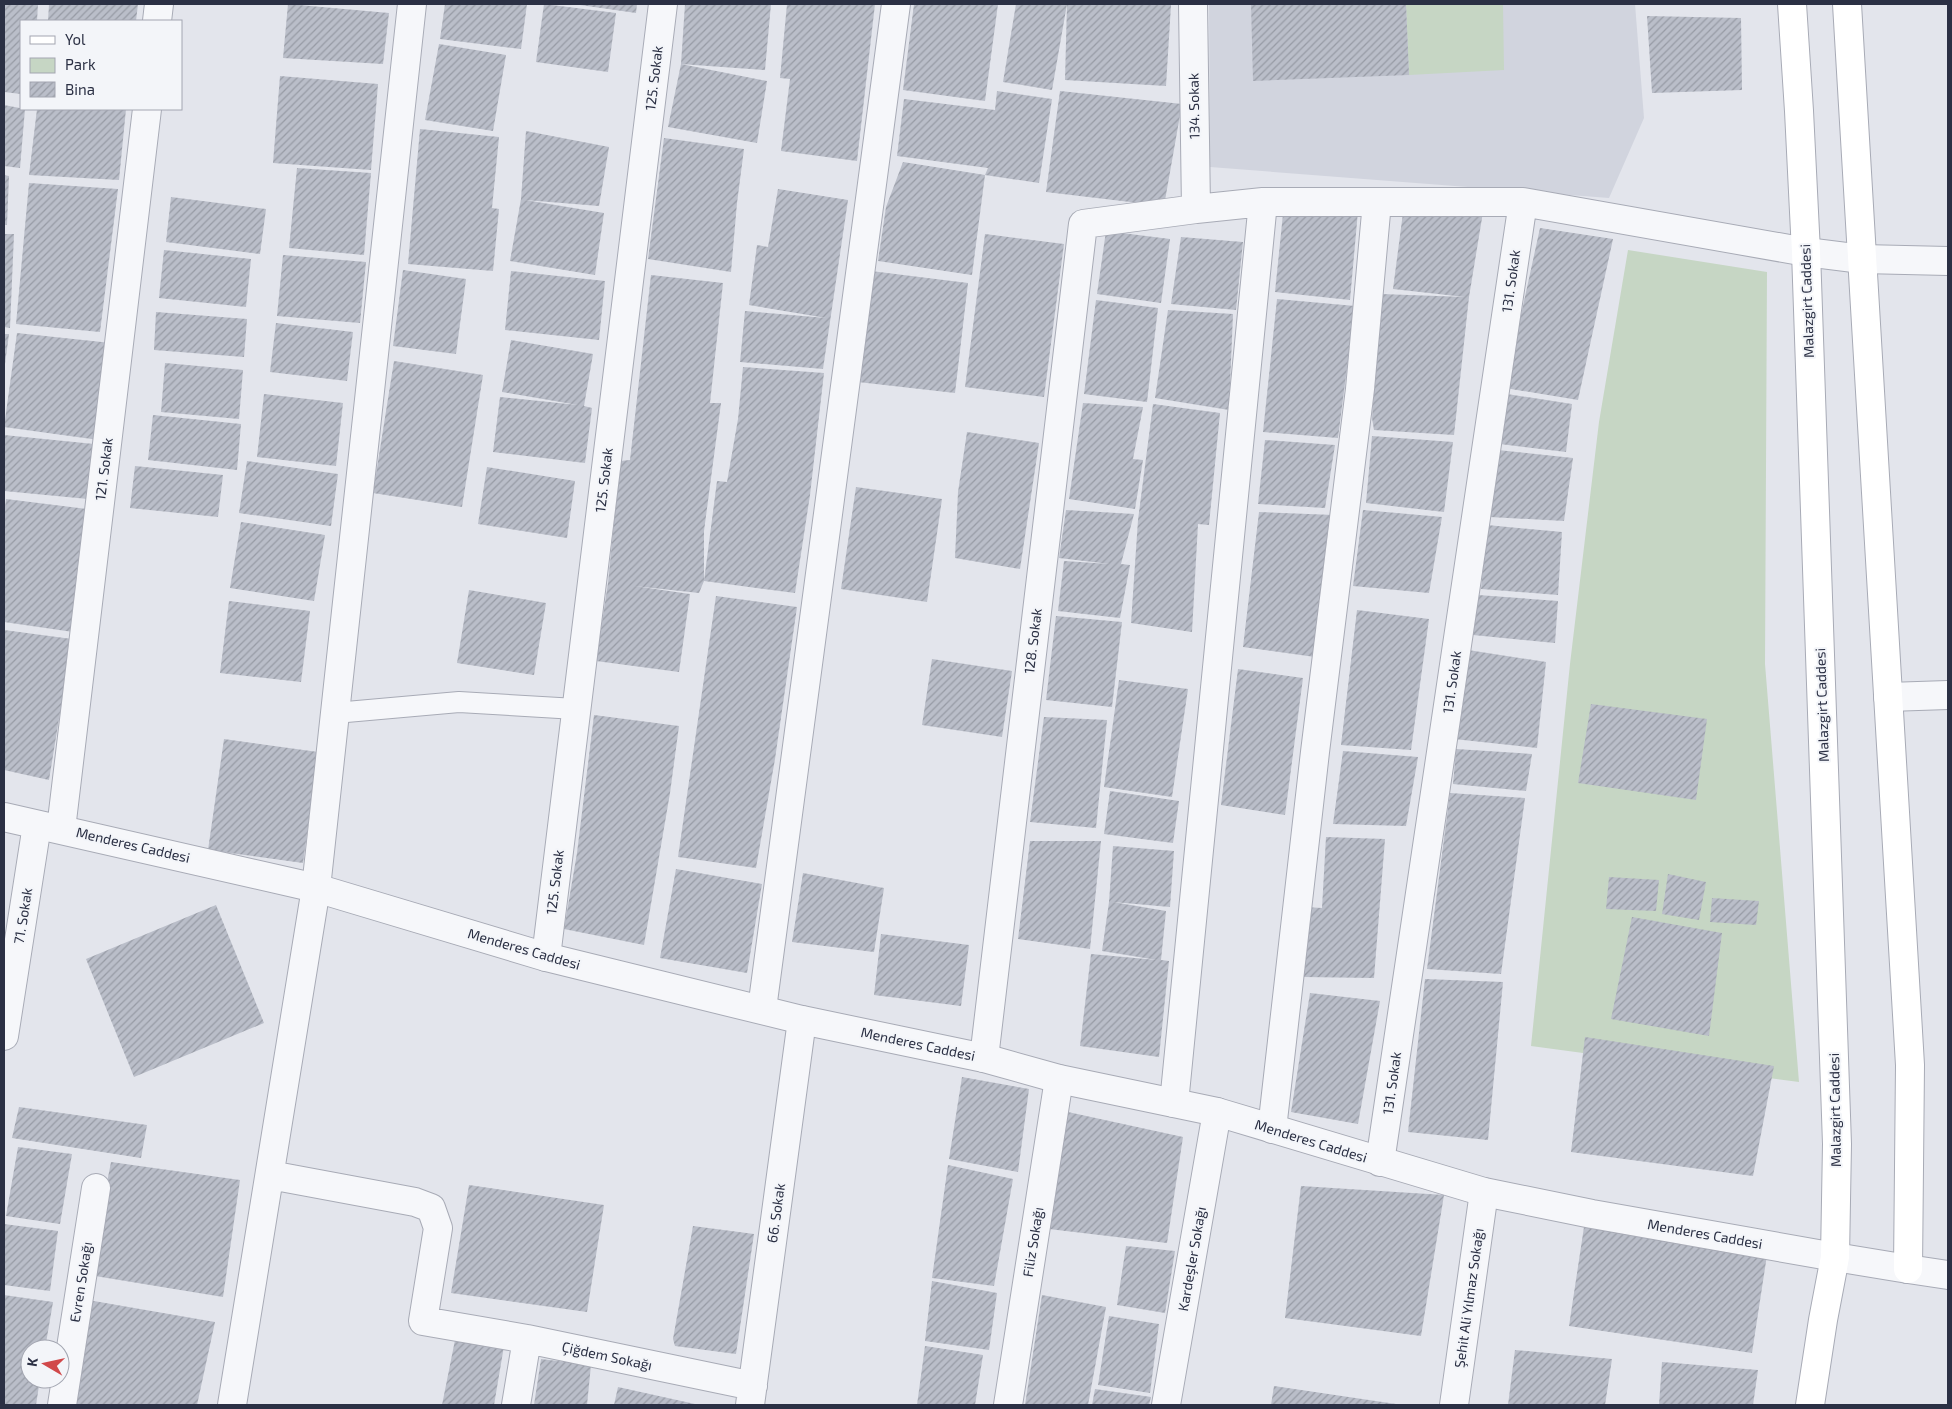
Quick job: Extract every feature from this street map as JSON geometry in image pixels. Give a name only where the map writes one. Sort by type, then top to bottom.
[{"type":"main road","name":"Malazgirt Caddesi","points":[[1792,4],[1806,252],[1837,1144],[1835,1257],[1810,1405]]},
{"type":"main road","points":[[1847,4],[1910,1065],[1908,1269]]},
{"type":"street","points":[[157,20],[159,4]]},
{"type":"street","points":[[232,1405],[316,888],[412,4]]},
{"type":"street","name":"125. Sokak","points":[[546,957],[663,4]]},
{"type":"street","points":[[762,1010],[896,4]]},
{"type":"street","name":"134. Sokak","points":[[1193,4],[1196,209]]},
{"type":"street","name":"121. Sokak","points":[[49,827],[147,110]]},
{"type":"street","points":[[1196,209],[1263,202],[1523,202],[1806,252],[1862,260],[1948,261]]},
{"type":"street","points":[[1174,1103],[1263,202]]},
{"type":"street","points":[[1272,1129],[1316,742],[1360,390],[1377,202]]},
{"type":"street","name":"131. Sokak","points":[[1380,1162],[1523,202]]},
{"type":"street","name":"128. Sokak","points":[[984,1058],[1083,224],[1196,209]]},
{"type":"street","points":[[1888,697],[1948,695]]},
{"type":"street","name":"Menderes Caddesi","points":[[4,817],[316,888],[546,957],[802,1020],[984,1058],[1059,1079],[1217,1112],[1484,1192],[1592,1214],[1948,1275]]},
{"type":"street","name":"71. Sokak","points":[[4,1036],[49,827]]},
{"type":"street","name":"66. Sokak","points":[[751,1396],[802,1020]]},
{"type":"street","name":"Filiz Sokağı","points":[[1008,1405],[1059,1079]]},
{"type":"street","name":"Kardeşler Sokağı","points":[[1166,1405],[1217,1112]]},
{"type":"street","name":"Çiğdem Sokağı","points":[[270,1174],[415,1202],[431,1208],[438,1228],[423,1321],[527,1339],[751,1396]]},
{"type":"street","name":"Evren Sokağı","points":[[62,1405],[96,1188]]},
{"type":"street","name":"Şehit Ali Yılmaz Sokağı","points":[[1454,1405],[1484,1192]]},
{"type":"street","points":[[516,1405],[527,1339]]},
{"type":"lane","points":[[335,713],[458,702],[576,709]]},
{"type":"shaded area","points":[[1209,4],[1635,4],[1644,118],[1609,198],[1210,167]]},
{"type":"green space","points":[[1406,4],[1503,4],[1504,70],[1409,75]]},
{"type":"green space","points":[[1628,250],[1767,272],[1765,664],[1799,1082],[1531,1046],[1570,664],[1599,422]]},
{"type":"building","points":[[4,4],[38,4],[37,20],[20,20],[20,94],[4,92]]},
{"type":"building","points":[[49,4],[138,4],[136,20],[48,20]]},
{"type":"building","points":[[288,4],[389,13],[383,64],[283,58]]},
{"type":"building","points":[[445,4],[527,4],[521,49],[440,39]]},
{"type":"building","points":[[544,4],[616,13],[608,72],[536,62]]},
{"type":"building","points":[[580,4],[637,4],[636,13]]},
{"type":"building","points":[[685,4],[771,4],[765,70],[681,64]]},
{"type":"building","points":[[787,4],[875,4],[857,161],[781,151],[790,79],[780,78]]},
{"type":"building","points":[[914,4],[998,4],[985,101],[903,90]]},
{"type":"building","points":[[1016,4],[1067,4],[1052,90],[1003,82]]},
{"type":"building","points":[[1067,4],[1171,5],[1166,86],[1065,80]]},
{"type":"building","points":[[1251,4],[1406,4],[1409,75],[1253,81]]},
{"type":"building","points":[[1647,16],[1741,18],[1742,90],[1652,93]]},
{"type":"building","points":[[439,44],[506,55],[493,131],[425,120]]},
{"type":"building","points":[[681,64],[767,81],[757,143],[668,127]]},
{"type":"building","points":[[280,76],[378,84],[371,170],[273,163]]},
{"type":"building","points":[[997,91],[1052,99],[1039,183],[985,175],[988,168],[897,156],[904,99],[995,110]]},
{"type":"building","points":[[1060,91],[1182,104],[1164,206],[1046,192]]},
{"type":"building","points":[[4,105],[25,110],[20,168],[4,166]]},
{"type":"building","points":[[37,110],[126,110],[119,180],[29,175]]},
{"type":"building","points":[[420,129],[499,137],[492,208],[499,209],[493,271],[408,264]]},
{"type":"building","points":[[526,131],[609,147],[599,206],[525,200],[604,213],[595,275],[510,261],[521,199]]},
{"type":"building","points":[[664,138],[744,149],[731,272],[648,259]]},
{"type":"building","points":[[903,162],[985,175],[972,275],[878,261],[886,207]]},
{"type":"building","points":[[297,168],[371,173],[364,255],[289,248]]},
{"type":"building","points":[[4,175],[9,176],[7,225],[4,225]]},
{"type":"building","points":[[29,183],[118,189],[100,332],[16,324]]},
{"type":"building","points":[[778,189],[848,200],[823,369],[740,362],[745,311],[826,318],[749,305],[757,245],[768,247]]},
{"type":"building","points":[[171,197],[266,209],[260,254],[166,242]]},
{"type":"building","points":[[1284,204],[1358,211],[1350,300],[1275,292]]},
{"type":"building","points":[[1404,205],[1483,212],[1469,297],[1454,435],[1374,430],[1372,418],[1381,294],[1465,297],[1393,289]]},
{"type":"building","points":[[1540,228],[1613,239],[1578,400],[1505,388]]},
{"type":"building","points":[[1106,231],[1170,239],[1161,303],[1097,294]]},
{"type":"building","points":[[4,234],[14,234],[10,328],[4,327]]},
{"type":"building","points":[[985,234],[1064,244],[1044,397],[965,387]]},
{"type":"building","points":[[1181,237],[1243,242],[1236,310],[1171,304]]},
{"type":"building","points":[[164,250],[251,259],[246,307],[159,298]]},
{"type":"building","points":[[283,255],[366,262],[360,323],[277,316]]},
{"type":"building","points":[[403,270],[466,279],[456,354],[393,346]]},
{"type":"building","points":[[511,271],[605,281],[599,340],[505,330]]},
{"type":"building","points":[[871,271],[968,283],[955,393],[858,382]]},
{"type":"building","points":[[651,275],[723,283],[710,403],[721,403],[704,531],[704,581],[699,593],[634,586],[690,594],[679,672],[596,661],[608,583],[620,461],[630,460]]},
{"type":"building","points":[[1277,299],[1355,306],[1338,438],[1263,432]]},
{"type":"building","points":[[1096,300],[1158,308],[1147,402],[1084,394]]},
{"type":"building","points":[[1168,310],[1233,314],[1229,410],[1155,398]]},
{"type":"building","points":[[156,312],[247,319],[244,357],[154,350]]},
{"type":"building","points":[[276,323],[353,332],[347,381],[270,372]]},
{"type":"building","points":[[17,333],[111,343],[99,440],[4,427]]},
{"type":"building","points":[[4,334],[9,334],[5,364],[4,364]]},
{"type":"building","points":[[511,340],[593,354],[584,406],[592,408],[585,463],[493,452],[500,397],[578,405],[502,392]]},
{"type":"building","points":[[394,361],[483,375],[462,507],[373,493]]},
{"type":"building","points":[[165,363],[243,370],[239,419],[161,412]]},
{"type":"building","points":[[743,367],[824,373],[810,495],[795,593],[704,581],[717,481],[727,482],[738,419]]},
{"type":"building","points":[[264,394],[343,403],[336,466],[257,457]]},
{"type":"building","points":[[1507,394],[1572,404],[1566,452],[1500,444]]},
{"type":"building","points":[[1083,403],[1143,407],[1133,459],[1143,460],[1135,509],[1069,499]]},
{"type":"building","points":[[1153,404],[1220,413],[1209,525],[1198,524],[1192,632],[1131,623],[1138,520]]},
{"type":"building","points":[[153,415],[241,424],[237,470],[148,460]]},
{"type":"building","points":[[967,432],[1039,443],[1020,569],[955,558],[958,492]]},
{"type":"building","points":[[4,435],[94,444],[88,499],[4,491]]},
{"type":"building","points":[[1372,436],[1453,442],[1444,512],[1366,503]]},
{"type":"building","points":[[1265,440],[1335,445],[1325,508],[1258,504]]},
{"type":"building","points":[[1498,450],[1573,458],[1564,521],[1490,517]]},
{"type":"building","points":[[247,461],[338,474],[331,526],[239,513]]},
{"type":"building","points":[[135,466],[223,475],[218,517],[130,508]]},
{"type":"building","points":[[487,467],[575,481],[567,538],[478,524]]},
{"type":"building","points":[[856,487],[942,499],[927,602],[841,589]]},
{"type":"building","points":[[6,499],[87,509],[73,632],[4,622],[4,514]]},
{"type":"building","points":[[1066,510],[1134,514],[1121,564],[1130,565],[1120,618],[1058,611],[1064,561],[1110,564],[1059,558]]},
{"type":"building","points":[[1363,510],[1442,517],[1429,593],[1353,586]]},
{"type":"building","points":[[1259,512],[1334,515],[1315,657],[1243,647]]},
{"type":"building","points":[[241,522],[325,535],[314,601],[230,588]]},
{"type":"building","points":[[1487,525],[1562,532],[1558,595],[1481,589]]},
{"type":"building","points":[[469,590],[546,603],[534,675],[457,663]]},
{"type":"building","points":[[1478,595],[1558,601],[1555,643],[1473,635]]},
{"type":"building","points":[[716,596],[797,607],[775,759],[756,868],[678,857]]},
{"type":"building","points":[[229,601],[310,611],[301,682],[220,673]]},
{"type":"building","points":[[1357,610],[1429,619],[1411,750],[1341,745]]},
{"type":"building","points":[[1056,616],[1122,622],[1112,707],[1046,700]]},
{"type":"building","points":[[4,630],[72,639],[49,780],[4,770]]},
{"type":"building","points":[[1468,650],[1546,662],[1537,748],[1454,739]]},
{"type":"building","points":[[932,659],[1012,671],[1002,737],[922,725]]},
{"type":"building","points":[[1238,669],[1303,678],[1285,815],[1221,805]]},
{"type":"building","points":[[1119,680],[1188,689],[1172,797],[1104,787]]},
{"type":"building","points":[[1591,704],[1707,719],[1696,800],[1578,783]]},
{"type":"building","points":[[594,715],[679,726],[670,793],[644,945],[564,929],[577,853]]},
{"type":"building","points":[[1044,717],[1107,720],[1096,828],[1030,822]]},
{"type":"building","points":[[224,739],[318,752],[303,863],[208,850]]},
{"type":"building","points":[[1456,749],[1532,754],[1526,791],[1453,784]]},
{"type":"building","points":[[1343,751],[1418,757],[1406,826],[1333,824]]},
{"type":"building","points":[[1110,791],[1179,801],[1173,843],[1104,834]]},
{"type":"building","points":[[1450,793],[1525,798],[1501,974],[1427,969]]},
{"type":"building","points":[[1326,837],[1385,839],[1374,978],[1303,977],[1306,907],[1322,908]]},
{"type":"building","points":[[1030,841],[1101,841],[1090,949],[1018,939]]},
{"type":"building","points":[[1113,846],[1174,851],[1170,907],[1113,902],[1166,911],[1161,960],[1169,961],[1159,1057],[1080,1046],[1091,954],[1157,960],[1102,951],[1109,902]]},
{"type":"building","points":[[676,869],[762,884],[747,973],[660,958]]},
{"type":"building","points":[[803,873],[884,888],[874,952],[792,942]]},
{"type":"building","points":[[1668,874],[1706,882],[1699,920],[1662,914]]},
{"type":"building","points":[[1609,877],[1659,880],[1656,911],[1606,909]]},
{"type":"building","points":[[1712,898],[1759,901],[1756,925],[1710,922]]},
{"type":"building","points":[[216,905],[264,1023],[134,1077],[86,959]]},
{"type":"building","points":[[1632,917],[1722,933],[1709,1036],[1611,1019]]},
{"type":"building","points":[[881,934],[969,945],[961,1006],[874,995]]},
{"type":"building","points":[[1425,979],[1503,982],[1488,1140],[1408,1132]]},
{"type":"building","points":[[1310,993],[1380,1001],[1358,1124],[1291,1112]]},
{"type":"building","points":[[1585,1037],[1774,1066],[1753,1176],[1571,1152]]},
{"type":"building","points":[[962,1077],[1029,1089],[1018,1172],[949,1159]]},
{"type":"building","points":[[19,1107],[147,1125],[141,1158],[12,1138]]},
{"type":"building","points":[[1068,1112],[1183,1137],[1167,1243],[1049,1229]]},
{"type":"building","points":[[18,1147],[72,1154],[60,1224],[6,1216]]},
{"type":"building","points":[[111,1162],[240,1180],[223,1297],[89,1275]]},
{"type":"building","points":[[948,1165],[1013,1179],[994,1286],[932,1278]]},
{"type":"building","points":[[469,1185],[604,1205],[587,1312],[451,1293]]},
{"type":"building","points":[[1301,1186],[1444,1195],[1421,1336],[1285,1318]]},
{"type":"building","points":[[4,1224],[58,1231],[50,1291],[4,1285]]},
{"type":"building","points":[[693,1226],[754,1234],[736,1354],[675,1346],[673,1339]]},
{"type":"building","points":[[1584,1227],[1767,1255],[1752,1353],[1569,1326]]},
{"type":"building","points":[[1126,1246],[1175,1251],[1165,1313],[1117,1305]]},
{"type":"building","points":[[932,1281],[997,1293],[989,1350],[925,1341]]},
{"type":"building","points":[[4,1295],[53,1302],[47,1339],[20,1339],[20,1389],[38,1389],[36,1405],[4,1405]]},
{"type":"building","points":[[1042,1295],[1106,1307],[1088,1405],[1025,1405]]},
{"type":"building","points":[[88,1300],[215,1322],[197,1405],[73,1404]]},
{"type":"building","points":[[1109,1316],[1159,1324],[1150,1393],[1098,1385]]},
{"type":"building","points":[[455,1340],[504,1346],[494,1405],[442,1405]]},
{"type":"building","points":[[925,1346],[983,1355],[975,1405],[917,1405]]},
{"type":"building","points":[[1515,1350],[1612,1359],[1605,1405],[1508,1405]]},
{"type":"building","points":[[541,1359],[591,1365],[587,1405],[534,1405]]},
{"type":"building","points":[[1662,1362],[1758,1370],[1753,1405],[1659,1405]]},
{"type":"building","points":[[1274,1386],[1396,1404],[1396,1405],[1271,1405]]},
{"type":"building","points":[[618,1387],[695,1404],[695,1405],[614,1405]]},
{"type":"building","points":[[1095,1389],[1151,1397],[1149,1405],[1092,1405]]}]
